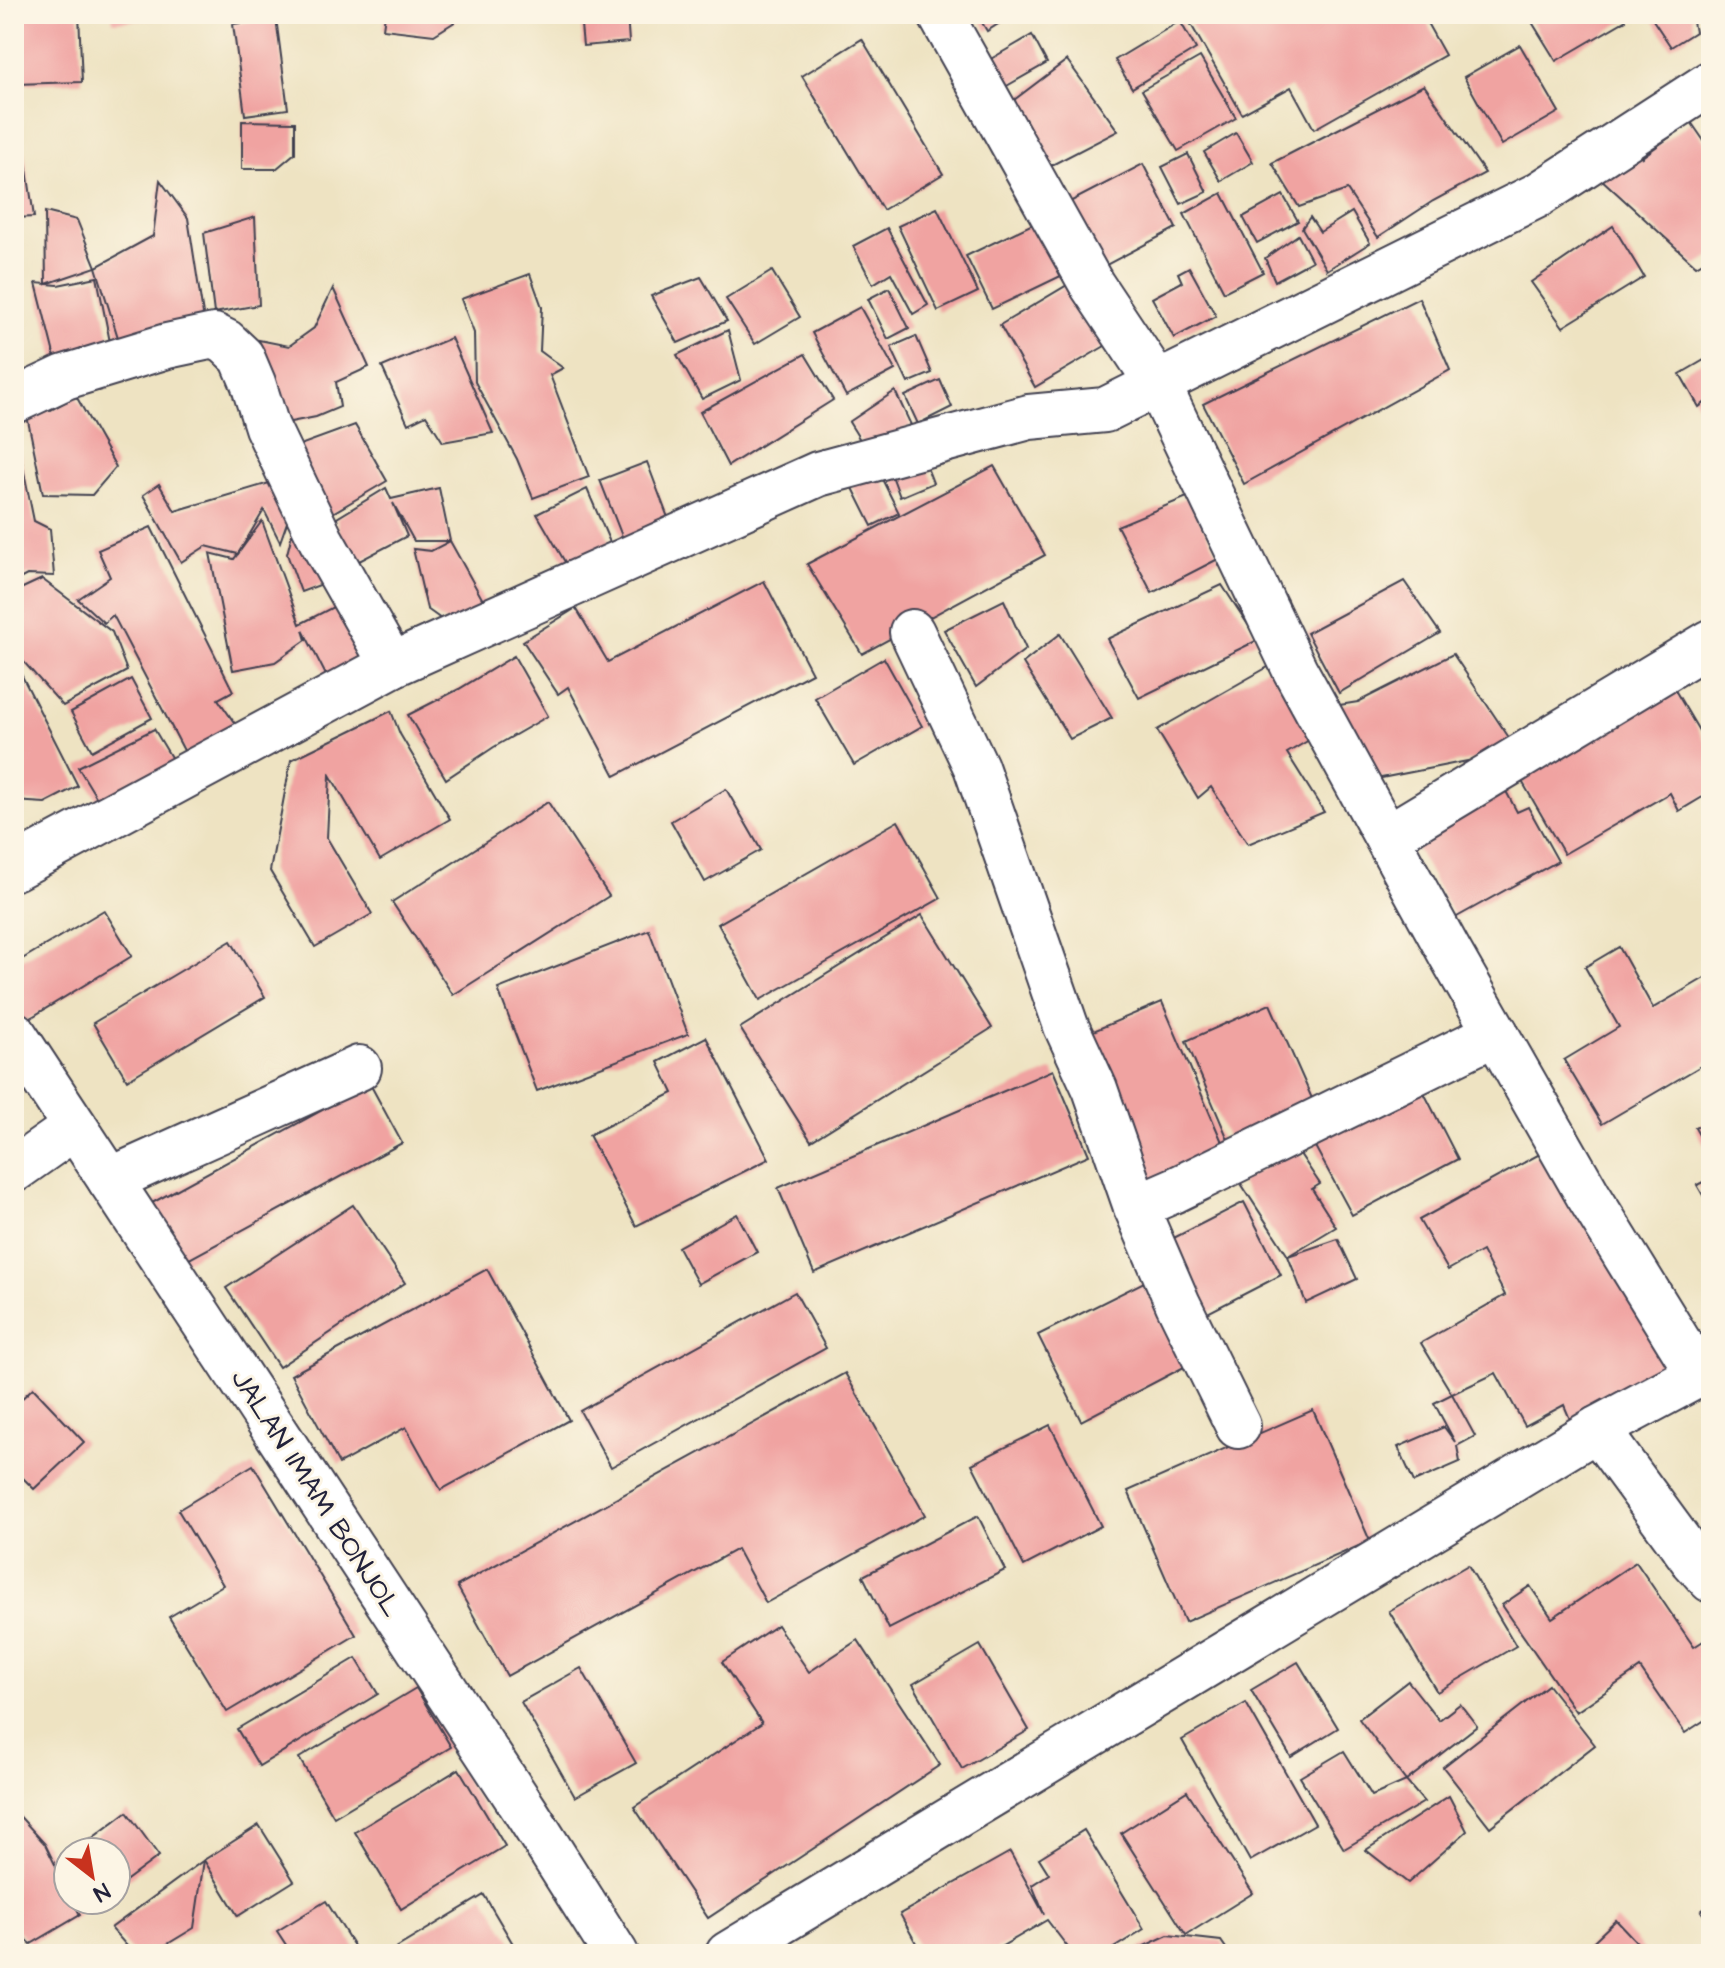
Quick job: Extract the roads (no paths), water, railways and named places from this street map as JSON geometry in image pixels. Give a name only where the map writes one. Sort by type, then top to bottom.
[{"type":"street","points":[[728,1954],[1597,1429],[1705,1372],[1588,1195],[1496,1033],[1295,670],[1158,384],[1092,285],[940,14]]},
{"type":"street","points":[[14,868],[392,665],[818,474],[1029,417],[1105,410],[1538,195],[1711,83]]},
{"type":"street","points":[[14,401],[65,377],[167,346],[214,336],[226,342],[242,357],[267,427],[321,540],[392,665]]},
{"type":"street","points":[[912,632],[976,767],[1066,1026],[1095,1089],[1136,1207],[1178,1304],[1238,1426]]},
{"type":"street","points":[[1387,837],[1711,642]]},
{"type":"street","points":[[1136,1207],[1496,1033]]},
{"type":"street","name":"JALAN IMAM BONJOL","points":[[14,1034],[616,1954]]},
{"type":"street","points":[[110,1180],[359,1068]]},
{"type":"street","points":[[14,1170],[75,1127]]},
{"type":"street","points":[[1597,1429],[1711,1580]]}]
